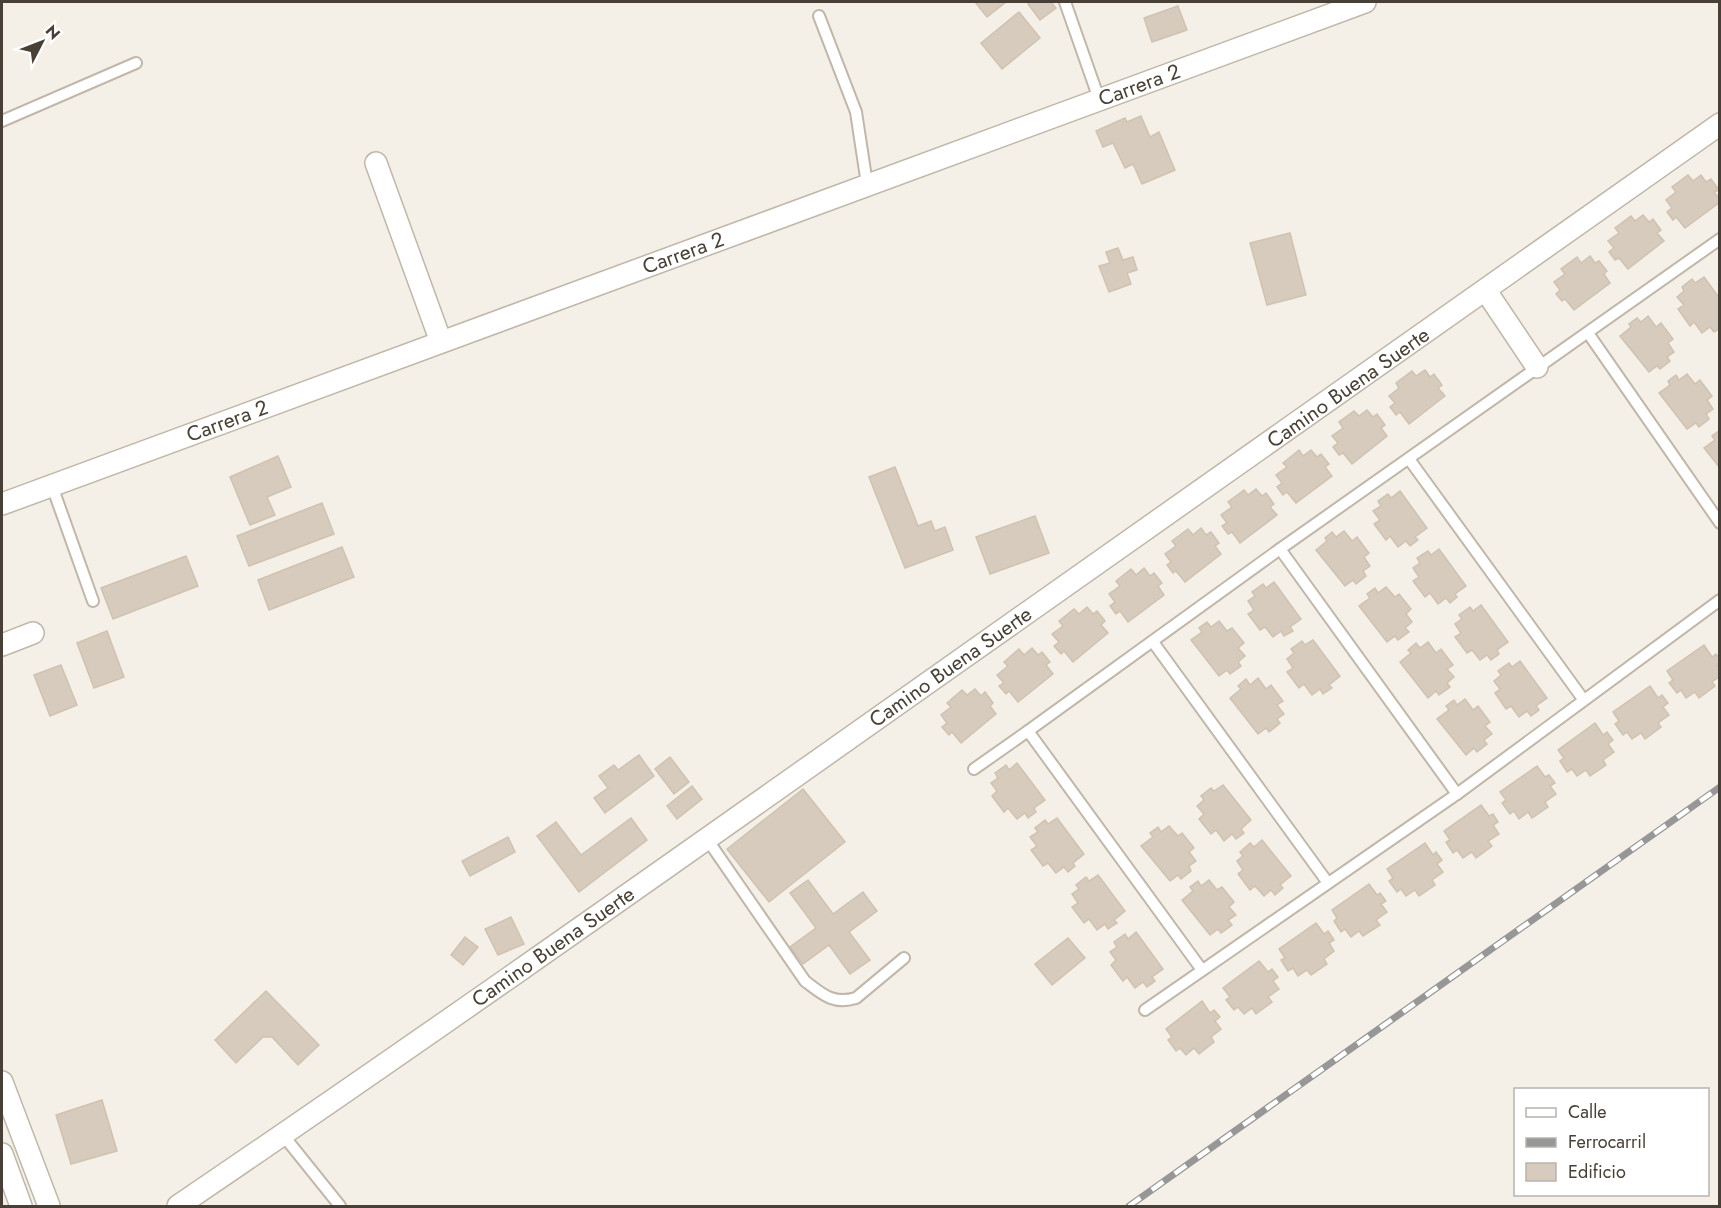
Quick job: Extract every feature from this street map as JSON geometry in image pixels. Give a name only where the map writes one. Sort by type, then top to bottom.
[{"type":"street","name":"Carrera 2","points":[[2,504],[1365,2]]},
{"type":"street","name":"Camino Buena Suerte","points":[[178,1206],[706,839],[1486,291],[1719,124]]},
{"type":"street","points":[[376,163],[441,342]]},
{"type":"street","points":[[1486,291],[1537,367]]},
{"type":"street","points":[[2,645],[33,633]]},
{"type":"street","points":[[2,1082],[49,1206]]},
{"type":"street","points":[[2,1154],[21,1206]]},
{"type":"lane","points":[[1065,2],[1099,99]]},
{"type":"lane","points":[[819,16],[856,112],[867,184]]},
{"type":"lane","points":[[2,121],[136,63]]},
{"type":"lane","points":[[974,769],[1537,367],[1718,245]]},
{"type":"lane","points":[[1588,333],[1719,523]]},
{"type":"lane","points":[[1409,459],[1583,699]]},
{"type":"lane","points":[[52,486],[93,601]]},
{"type":"lane","points":[[1280,549],[1457,794]]},
{"type":"lane","points":[[1145,1010],[1457,794],[1719,600]]},
{"type":"lane","points":[[1153,642],[1328,883]]},
{"type":"lane","points":[[1028,731],[1202,970]]},
{"type":"lane","points":[[706,839],[805,981],[827,998],[846,1001],[856,998],[904,958]]},
{"type":"lane","points":[[283,1135],[339,1206]]},
{"type":"building","points":[[975,2],[1006,2],[987,17]]},
{"type":"building","points":[[1051,2],[1056,8],[1040,20],[1028,4]]},
{"type":"building","points":[[1178,6],[1187,30],[1152,42],[1144,18]]},
{"type":"building","points":[[1019,12],[1040,38],[1002,69],[981,43]]},
{"type":"building","points":[[1141,116],[1150,137],[1159,132],[1175,170],[1142,184],[1133,164],[1125,168],[1113,143],[1103,147],[1096,131],[1125,118],[1127,122]]},
{"type":"building","points":[[1688,175],[1693,181],[1701,175],[1706,182],[1711,179],[1719,190],[1714,192],[1720,202],[1685,228],[1676,217],[1673,220],[1667,212],[1672,208],[1666,200],[1676,192],[1672,187]]},
{"type":"building","points":[[1643,215],[1649,222],[1653,219],[1661,230],[1657,233],[1664,241],[1628,269],[1619,258],[1615,260],[1609,252],[1614,248],[1608,241],[1619,233],[1615,228],[1631,216],[1635,221]]},
{"type":"building","points":[[1290,233],[1306,295],[1267,305],[1250,243]]},
{"type":"building","points":[[1118,248],[1123,260],[1133,257],[1137,270],[1127,273],[1131,284],[1109,292],[1099,266],[1110,263],[1106,252]]},
{"type":"building","points":[[1590,256],[1595,263],[1599,261],[1607,271],[1604,274],[1610,283],[1574,310],[1565,299],[1562,301],[1556,294],[1560,290],[1554,282],[1565,274],[1561,269],[1577,257],[1581,263]]},
{"type":"building","points":[[1704,277],[1720,299],[1720,328],[1714,332],[1710,327],[1702,333],[1694,322],[1690,326],[1678,309],[1684,305],[1677,297],[1684,291],[1682,287],[1692,279],[1695,283]]},
{"type":"building","points":[[1648,316],[1656,327],[1661,323],[1673,339],[1668,343],[1674,352],[1667,357],[1670,361],[1660,369],[1657,366],[1649,372],[1620,336],[1631,327],[1629,324],[1637,318],[1641,322]]},
{"type":"building","points":[[1425,370],[1430,377],[1434,374],[1442,385],[1438,388],[1445,396],[1409,424],[1400,412],[1396,415],[1390,407],[1395,403],[1389,396],[1399,388],[1396,383],[1412,371],[1416,376]]},
{"type":"building","points":[[1687,374],[1695,384],[1700,380],[1712,396],[1707,400],[1713,409],[1706,414],[1709,419],[1699,427],[1696,423],[1687,429],[1659,393],[1670,385],[1668,381],[1676,375],[1679,380]]},
{"type":"building","points":[[1367,410],[1373,417],[1377,414],[1385,425],[1381,428],[1387,436],[1352,464],[1343,453],[1339,455],[1333,447],[1338,443],[1332,436],[1343,428],[1339,422],[1354,411],[1359,416]]},
{"type":"building","points":[[1720,430],[1720,468],[1704,448],[1715,440],[1712,436]]},
{"type":"building","points":[[1299,450],[1303,456],[1311,450],[1317,457],[1321,454],[1329,464],[1325,467],[1332,476],[1296,503],[1287,492],[1283,495],[1277,487],[1282,483],[1276,475],[1287,467],[1283,463]]},
{"type":"building","points":[[278,456],[291,487],[267,497],[275,515],[250,525],[230,477]]},
{"type":"building","points":[[895,467],[918,526],[931,521],[935,531],[945,527],[953,550],[905,568],[869,477]]},
{"type":"building","points":[[1256,489],[1262,496],[1266,493],[1274,504],[1270,507],[1277,515],[1240,543],[1232,532],[1228,534],[1222,526],[1227,523],[1221,515],[1232,507],[1228,502],[1244,490],[1248,495]]},
{"type":"building","points":[[1400,491],[1427,528],[1415,537],[1418,540],[1410,546],[1406,541],[1398,547],[1390,536],[1386,540],[1374,524],[1380,520],[1373,511],[1381,506],[1378,501],[1388,494],[1391,498]]},
{"type":"building","points":[[322,503],[334,534],[249,566],[237,536]]},
{"type":"building","points":[[1035,516],[1049,553],[990,574],[976,537]]},
{"type":"building","points":[[1201,528],[1206,535],[1211,532],[1219,543],[1215,546],[1221,554],[1185,582],[1176,571],[1173,573],[1167,565],[1171,562],[1165,554],[1176,546],[1172,541],[1188,529],[1193,535]]},
{"type":"building","points":[[1344,531],[1352,541],[1357,537],[1369,553],[1364,557],[1370,566],[1363,571],[1366,576],[1356,584],[1353,580],[1345,586],[1316,550],[1327,541],[1325,538],[1332,532],[1336,537]]},
{"type":"building","points":[[342,547],[354,577],[269,610],[258,580]]},
{"type":"building","points":[[1439,549],[1466,586],[1455,594],[1457,597],[1450,603],[1446,598],[1438,604],[1430,593],[1425,597],[1413,581],[1419,577],[1413,568],[1420,563],[1417,558],[1428,551],[1431,555]]},
{"type":"building","points":[[186,556],[198,586],[113,619],[101,588]]},
{"type":"building","points":[[1144,568],[1150,576],[1154,573],[1162,583],[1158,586],[1164,595],[1128,622],[1120,611],[1116,614],[1110,606],[1115,602],[1109,594],[1120,586],[1116,581],[1131,569],[1136,575]]},
{"type":"building","points":[[1274,582],[1301,619],[1290,627],[1293,631],[1284,636],[1281,631],[1273,637],[1265,627],[1260,630],[1248,614],[1254,610],[1248,601],[1255,596],[1252,592],[1263,584],[1266,588]]},
{"type":"building","points":[[1386,587],[1395,597],[1399,594],[1411,609],[1406,614],[1412,622],[1405,628],[1409,632],[1398,640],[1395,636],[1387,642],[1359,606],[1370,598],[1367,594],[1375,588],[1378,593]]},
{"type":"building","points":[[1481,605],[1508,642],[1497,650],[1499,654],[1491,660],[1487,655],[1480,660],[1472,650],[1467,653],[1455,637],[1461,633],[1455,624],[1462,619],[1459,615],[1470,607],[1473,611]]},
{"type":"building","points":[[1087,607],[1093,614],[1097,611],[1105,621],[1101,625],[1108,633],[1073,662],[1064,651],[1061,654],[1054,646],[1059,642],[1052,634],[1063,626],[1059,621],[1074,609],[1079,614]]},
{"type":"building","points":[[1219,621],[1227,631],[1232,628],[1244,643],[1238,648],[1245,656],[1238,662],[1241,666],[1230,674],[1227,670],[1219,676],[1191,640],[1202,632],[1199,628],[1207,622],[1211,627]]},
{"type":"building","points":[[107,631],[124,677],[94,688],[77,643]]},
{"type":"building","points":[[1313,640],[1340,676],[1329,685],[1332,688],[1323,694],[1320,689],[1312,695],[1304,684],[1299,688],[1287,672],[1293,668],[1287,659],[1294,653],[1291,649],[1302,641],[1305,645]]},
{"type":"building","points":[[1428,642],[1436,653],[1441,649],[1453,665],[1447,669],[1454,677],[1447,683],[1450,687],[1439,695],[1436,691],[1428,698],[1400,662],[1411,653],[1408,650],[1416,643],[1420,648]]},
{"type":"building","points":[[1704,645],[1712,657],[1716,654],[1720,659],[1720,664],[1717,666],[1720,669],[1720,676],[1712,682],[1715,686],[1699,698],[1695,692],[1686,698],[1681,690],[1677,693],[1669,683],[1673,680],[1667,671]]},
{"type":"building","points":[[1032,648],[1038,655],[1042,652],[1050,662],[1046,665],[1053,674],[1018,702],[1009,691],[1006,694],[999,686],[1004,683],[997,675],[1008,666],[1004,662],[1019,649],[1024,655]]},
{"type":"building","points":[[1520,661],[1547,698],[1536,706],[1539,710],[1531,716],[1527,711],[1519,717],[1511,706],[1506,709],[1495,693],[1500,689],[1494,681],[1501,675],[1498,671],[1509,663],[1512,667]]},
{"type":"building","points":[[61,665],[77,705],[50,716],[34,675]]},
{"type":"building","points":[[1258,678],[1266,689],[1271,685],[1283,701],[1277,705],[1284,714],[1277,719],[1280,723],[1269,732],[1266,728],[1258,734],[1230,698],[1241,689],[1238,686],[1246,679],[1250,685]]},
{"type":"building","points":[[1650,686],[1658,698],[1662,695],[1668,703],[1663,707],[1669,715],[1658,723],[1661,727],[1645,739],[1641,733],[1632,739],[1627,732],[1623,735],[1615,724],[1619,721],[1613,712]]},
{"type":"building","points":[[975,689],[981,696],[985,692],[993,703],[990,706],[996,714],[961,743],[952,732],[949,735],[942,727],[947,723],[941,715],[951,707],[947,703],[962,690],[967,695]]},
{"type":"building","points":[[1465,699],[1473,710],[1478,706],[1490,722],[1485,726],[1492,734],[1484,740],[1487,744],[1477,752],[1474,748],[1466,755],[1437,719],[1449,710],[1446,706],[1454,700],[1457,705]]},
{"type":"building","points":[[1595,723],[1603,735],[1607,732],[1613,740],[1608,744],[1614,752],[1603,760],[1606,765],[1590,776],[1586,770],[1577,776],[1572,769],[1567,772],[1560,761],[1564,758],[1558,750]]},
{"type":"building","points":[[639,755],[654,776],[605,813],[594,798],[608,788],[599,776],[614,765],[618,770]]},
{"type":"building","points":[[670,757],[689,782],[674,794],[655,769]]},
{"type":"building","points":[[1017,763],[1045,800],[1034,808],[1036,812],[1028,818],[1025,813],[1017,819],[1008,808],[1004,812],[992,796],[997,791],[991,783],[998,778],[995,773],[1006,765],[1009,770]]},
{"type":"building","points":[[1537,766],[1545,777],[1549,775],[1555,783],[1550,786],[1556,794],[1545,802],[1548,807],[1532,818],[1528,812],[1519,819],[1514,811],[1510,814],[1502,803],[1506,800],[1500,792]]},
{"type":"building","points":[[1223,785],[1251,820],[1241,829],[1244,833],[1236,839],[1232,834],[1224,841],[1216,830],[1211,834],[1199,819],[1204,814],[1197,806],[1204,800],[1201,796],[1211,788],[1214,791]]},
{"type":"building","points":[[692,786],[702,799],[677,819],[667,806]]},
{"type":"building","points":[[803,789],[845,842],[769,902],[727,849]]},
{"type":"building","points":[[1481,805],[1489,816],[1493,814],[1498,822],[1493,825],[1499,834],[1488,841],[1492,846],[1476,858],[1472,852],[1463,858],[1457,850],[1453,853],[1446,842],[1450,840],[1444,831]]},
{"type":"building","points":[[631,818],[647,840],[579,892],[537,836],[556,822],[581,855]]},
{"type":"building","points":[[1057,818],[1084,854],[1073,863],[1075,866],[1068,872],[1064,867],[1056,873],[1048,863],[1043,866],[1031,850],[1037,846],[1030,837],[1038,832],[1035,828],[1045,820],[1048,824]]},
{"type":"building","points":[[1169,826],[1178,836],[1182,833],[1194,848],[1189,852],[1196,861],[1189,866],[1191,871],[1181,879],[1178,875],[1170,881],[1141,846],[1153,837],[1150,833],[1158,827],[1161,832]]},
{"type":"building","points":[[508,837],[515,852],[470,876],[462,861]]},
{"type":"building","points":[[1262,840],[1291,876],[1280,885],[1283,888],[1275,895],[1271,890],[1264,896],[1255,886],[1250,890],[1238,874],[1243,870],[1237,861],[1243,856],[1240,852],[1250,843],[1254,847]]},
{"type":"building","points":[[1425,843],[1433,855],[1436,852],[1442,860],[1437,864],[1443,872],[1432,880],[1435,885],[1419,896],[1415,890],[1406,896],[1401,889],[1397,892],[1389,881],[1393,878],[1387,869]]},
{"type":"building","points":[[1098,875],[1125,911],[1114,920],[1117,923],[1108,929],[1105,924],[1097,930],[1089,919],[1084,923],[1072,907],[1078,903],[1072,894],[1079,889],[1076,885],[1086,877],[1089,881]]},
{"type":"building","points":[[808,880],[833,914],[863,892],[877,911],[849,932],[870,960],[850,974],[829,945],[803,964],[790,947],[816,928],[790,893]]},
{"type":"building","points":[[1209,880],[1217,890],[1222,887],[1234,902],[1229,907],[1236,915],[1228,920],[1232,925],[1221,933],[1218,929],[1210,935],[1182,900],[1193,891],[1190,887],[1198,881],[1201,886]]},
{"type":"building","points":[[1369,884],[1377,895],[1380,893],[1386,901],[1381,904],[1387,912],[1376,920],[1380,925],[1363,936],[1359,931],[1351,937],[1345,929],[1341,932],[1334,921],[1337,918],[1332,910]]},
{"type":"building","points":[[511,917],[524,944],[498,955],[485,929]]},
{"type":"building","points":[[1316,923],[1324,934],[1328,931],[1334,940],[1329,943],[1334,951],[1324,959],[1327,964],[1311,975],[1307,970],[1298,976],[1293,968],[1288,971],[1281,960],[1285,958],[1279,949]]},
{"type":"building","points":[[1136,932],[1163,969],[1152,977],[1155,981],[1147,987],[1143,982],[1135,988],[1127,977],[1123,981],[1111,965],[1116,960],[1110,952],[1117,947],[1114,942],[1125,934],[1128,939]]},
{"type":"building","points":[[465,937],[478,947],[463,965],[451,955]]},
{"type":"building","points":[[1068,938],[1085,958],[1052,985],[1035,964]]},
{"type":"building","points":[[1259,961],[1268,972],[1272,969],[1278,977],[1273,981],[1279,989],[1268,997],[1272,1002],[1256,1014],[1252,1008],[1244,1014],[1238,1007],[1234,1010],[1226,1000],[1230,997],[1223,988]]},
{"type":"building","points":[[266,991],[319,1045],[298,1065],[272,1037],[263,1037],[236,1063],[215,1040]]},
{"type":"building","points":[[1202,1001],[1210,1013],[1214,1010],[1220,1017],[1215,1021],[1221,1029],[1211,1037],[1214,1042],[1199,1054],[1194,1048],[1186,1055],[1180,1048],[1176,1051],[1168,1040],[1172,1037],[1166,1029]]},
{"type":"building","points":[[102,1100],[117,1151],[71,1164],[56,1115]]},
{"type":"railway","points":[[1129,1206],[1720,787]]}]
